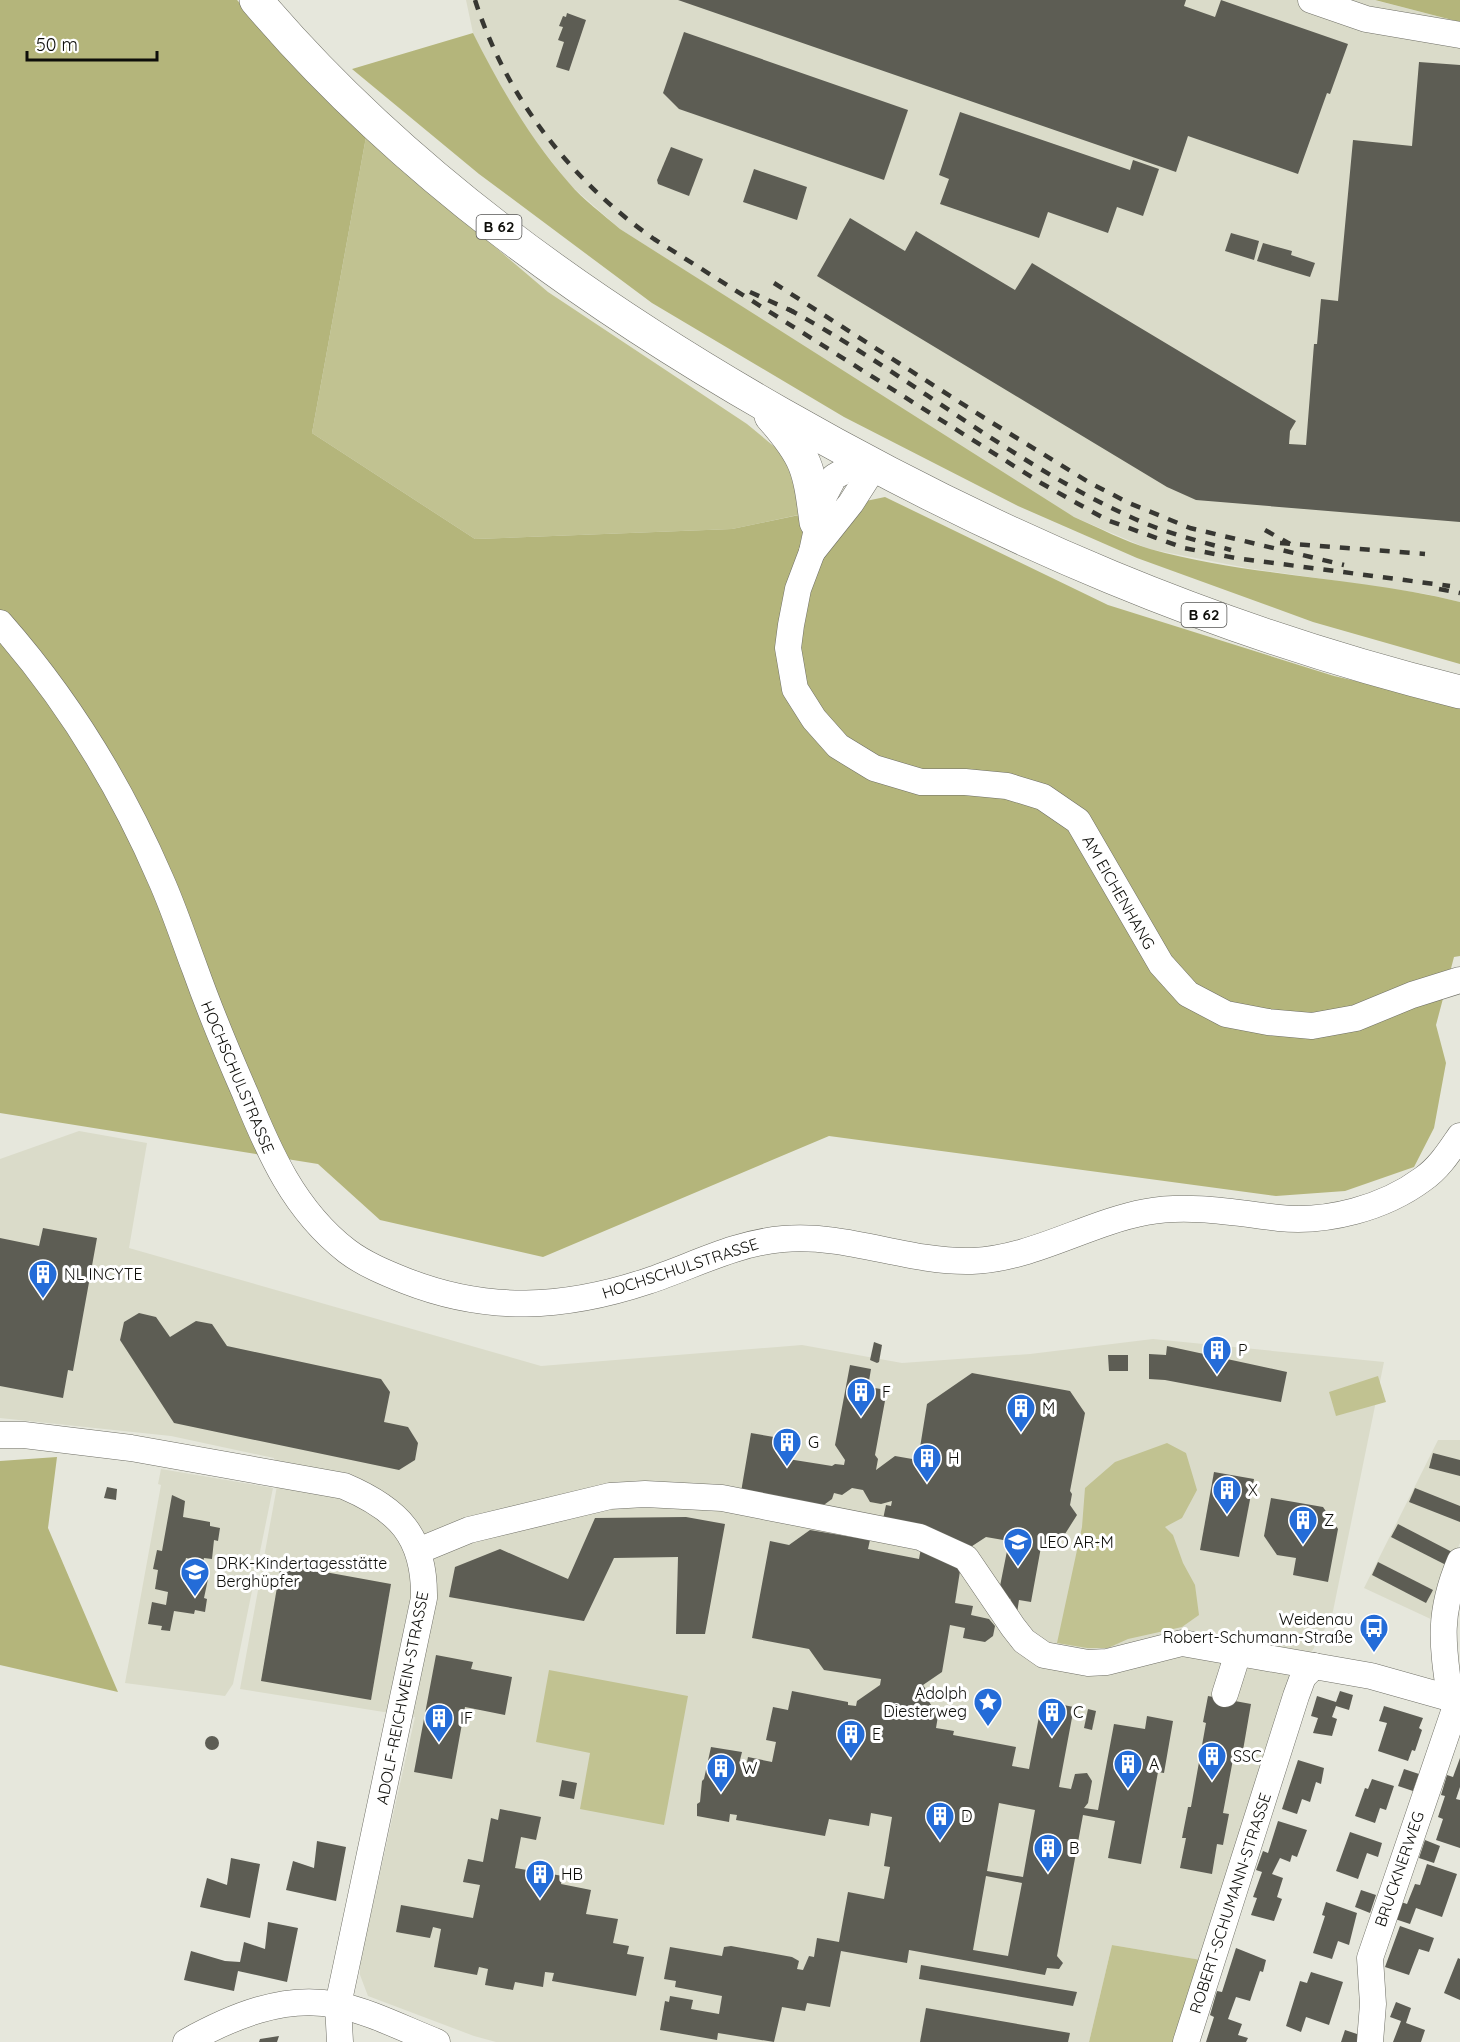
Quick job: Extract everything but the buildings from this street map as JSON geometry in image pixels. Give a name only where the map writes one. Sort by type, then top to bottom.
[{"type":"main road","name":"B 62","points":[[256,0],[290,40],[408,153],[586,294],[670,349],[874,467],[1035,546],[1174,604],[1308,650],[1460,692]]},
{"type":"main road","points":[[756,399],[801,453],[809,470],[814,537]]},
{"type":"street","points":[[1311,0],[1383,23],[1460,35]]},
{"type":"street","name":"AM EICHENHANG","points":[[874,467],[851,503],[814,537],[798,589],[788,648],[795,689],[814,719],[838,746],[874,768],[921,782],[965,782],[1007,786],[1043,797],[1078,821],[1161,964],[1188,994],[1226,1014],[1268,1022],[1312,1026],[1356,1018],[1412,995],[1460,980]]},
{"type":"street","name":"HOCHSCHULSTRASSE","points":[[0,623],[39,667],[78,724],[120,798],[161,880],[212,1014],[270,1155],[306,1214],[349,1252],[389,1275],[445,1297],[526,1305],[596,1296],[647,1282],[747,1244],[787,1239],[820,1239],[971,1261],[1000,1258],[1148,1212],[1196,1210],[1282,1219],[1341,1215],[1372,1206],[1424,1179],[1441,1164],[1460,1136]]},
{"type":"street","name":"ADOLF-REICHWEIN-STRASSE","points":[[0,1436],[24,1435],[131,1448],[344,1486],[373,1498],[389,1509],[408,1532],[418,1551],[424,1581],[422,1611],[338,2005],[340,2042]]},
{"type":"street","points":[[418,1551],[469,1530],[610,1496],[645,1494],[722,1498],[920,1537],[966,1558],[1012,1627],[1024,1641],[1044,1655],[1088,1663],[1106,1671],[1173,1643],[1371,1676],[1456,1700],[1442,1631],[1448,1590],[1460,1561]]},
{"type":"street","points":[[1225,1694],[1238,1653]]},
{"type":"street","name":"ROBERT-SCHUMANN-STRASSE","points":[[1186,2042],[1296,1696],[1304,1677],[1314,1666]]},
{"type":"street","name":"BRUCKNERWEG","points":[[1370,2042],[1373,2004],[1370,1959],[1456,1700]]},
{"type":"street","points":[[186,2042],[245,2014],[282,2004],[310,2002],[338,2005],[437,2042]]},
{"type":"shaded area","points":[[466,0],[1374,0],[1460,22],[1460,602],[1426,594],[1247,568],[1149,549],[1054,506],[620,229],[570,185],[530,134],[499,85],[473,33]]},
{"type":"shaded area","points":[[79,1131],[147,1143],[129,1248],[541,1366],[802,1345],[902,1363],[1030,1354],[1153,1339],[1384,1362],[1332,1616],[1298,1676],[1206,1961],[1112,1945],[1089,2042],[496,2042],[368,1996],[360,1975],[360,1962],[415,1717],[240,1689],[277,1486],[274,1458],[171,1436],[0,1418],[0,1159]]},
{"type":"shaded area","points":[[1438,1440],[1460,1440],[1460,1543],[1441,1586],[1435,1621],[1364,1588]]},
{"type":"shaded area","name":"DRK-Kindertagesstätte Berghüpfer","points":[[161,1469],[273,1488],[233,1684],[225,1696],[125,1683],[161,1485],[158,1484]]},
{"type":"green space","points":[[0,0],[237,0],[366,137],[312,433],[475,539],[732,529],[885,497],[1108,605],[1334,676],[1460,705],[1460,956],[1454,957],[1436,1025],[1446,1063],[1434,1128],[1414,1167],[1345,1191],[1276,1196],[829,1136],[543,1257],[380,1220],[318,1164],[0,1113]]},
{"type":"green space","points":[[1375,0],[1460,0],[1460,22]]},
{"type":"green space","points":[[473,33],[528,130],[554,166],[587,201],[620,229],[1074,517],[1112,534],[1150,549],[1227,566],[1383,587],[1460,602],[1460,664],[1313,622],[1137,558],[1018,506],[844,417],[652,303],[479,174],[352,69]]},
{"type":"green space","points":[[366,137],[548,292],[747,424],[788,458],[798,486],[798,515],[732,529],[475,539],[312,433]]},
{"type":"green space","points":[[1378,1376],[1386,1402],[1336,1416],[1329,1392]]},
{"type":"green space","points":[[1167,1443],[1186,1453],[1197,1490],[1182,1518],[1165,1527],[1173,1535],[1183,1563],[1195,1585],[1199,1615],[1182,1627],[1128,1639],[1108,1648],[1087,1648],[1057,1643],[1082,1527],[1085,1488],[1115,1462]]},
{"type":"green space","points":[[57,1457],[48,1528],[118,1692],[0,1665],[0,1461]]},
{"type":"green space","points":[[549,1670],[688,1696],[664,1825],[580,1809],[590,1753],[536,1742]]},
{"type":"green space","points":[[1112,1945],[1201,1960],[1174,2042],[1089,2042]]},
{"type":"railway","points":[[475,0],[488,36],[523,103],[569,163],[595,191],[624,216],[654,239],[1041,483],[1107,520],[1184,548],[1235,558],[1450,586]]},
{"type":"railway","points":[[774,283],[986,419],[1090,483],[1129,503],[1190,528],[1344,565]]},
{"type":"railway","points":[[750,292],[794,312]]},
{"type":"railway","points":[[788,309],[832,334],[1003,445],[1090,497],[1135,519],[1231,550]]},
{"type":"railway","points":[[1265,530],[1290,544]]},
{"type":"railway","points":[[1280,543],[1425,554]]},
{"type":"railway","points":[[1439,589],[1460,593]]},
{"type":"place","name":"NL INCYTE","points":[[43,1300]]},
{"type":"place","name":"P","points":[[1217,1376]]},
{"type":"place","name":"F","points":[[861,1418]]},
{"type":"place","name":"M","points":[[1021,1434]]},
{"type":"place","name":"G","points":[[787,1468]]},
{"type":"place","name":"H","points":[[927,1484]]},
{"type":"place","name":"X","points":[[1227,1516]]},
{"type":"place","name":"Z","points":[[1303,1546]]},
{"type":"place","name":"LEO AR-M","points":[[1018,1568]]},
{"type":"place","name":"DRK-Kindertagesstätte Berghüpfer","points":[[195,1598]]},
{"type":"place","name":"Weidenau Robert-Schumann-Straße","points":[[1374,1654]]},
{"type":"place","name":"Adolph Diesterweg","points":[[988,1728]]},
{"type":"place","name":"C","points":[[1052,1738]]},
{"type":"place","name":"IF","points":[[439,1744]]},
{"type":"place","name":"E","points":[[851,1760]]},
{"type":"place","name":"SSC","points":[[1212,1782]]},
{"type":"place","name":"A","points":[[1128,1790]]},
{"type":"place","name":"W","points":[[721,1794]]},
{"type":"place","name":"D","points":[[940,1842]]},
{"type":"place","name":"B","points":[[1048,1874]]},
{"type":"place","name":"HB","points":[[540,1900]]}]
